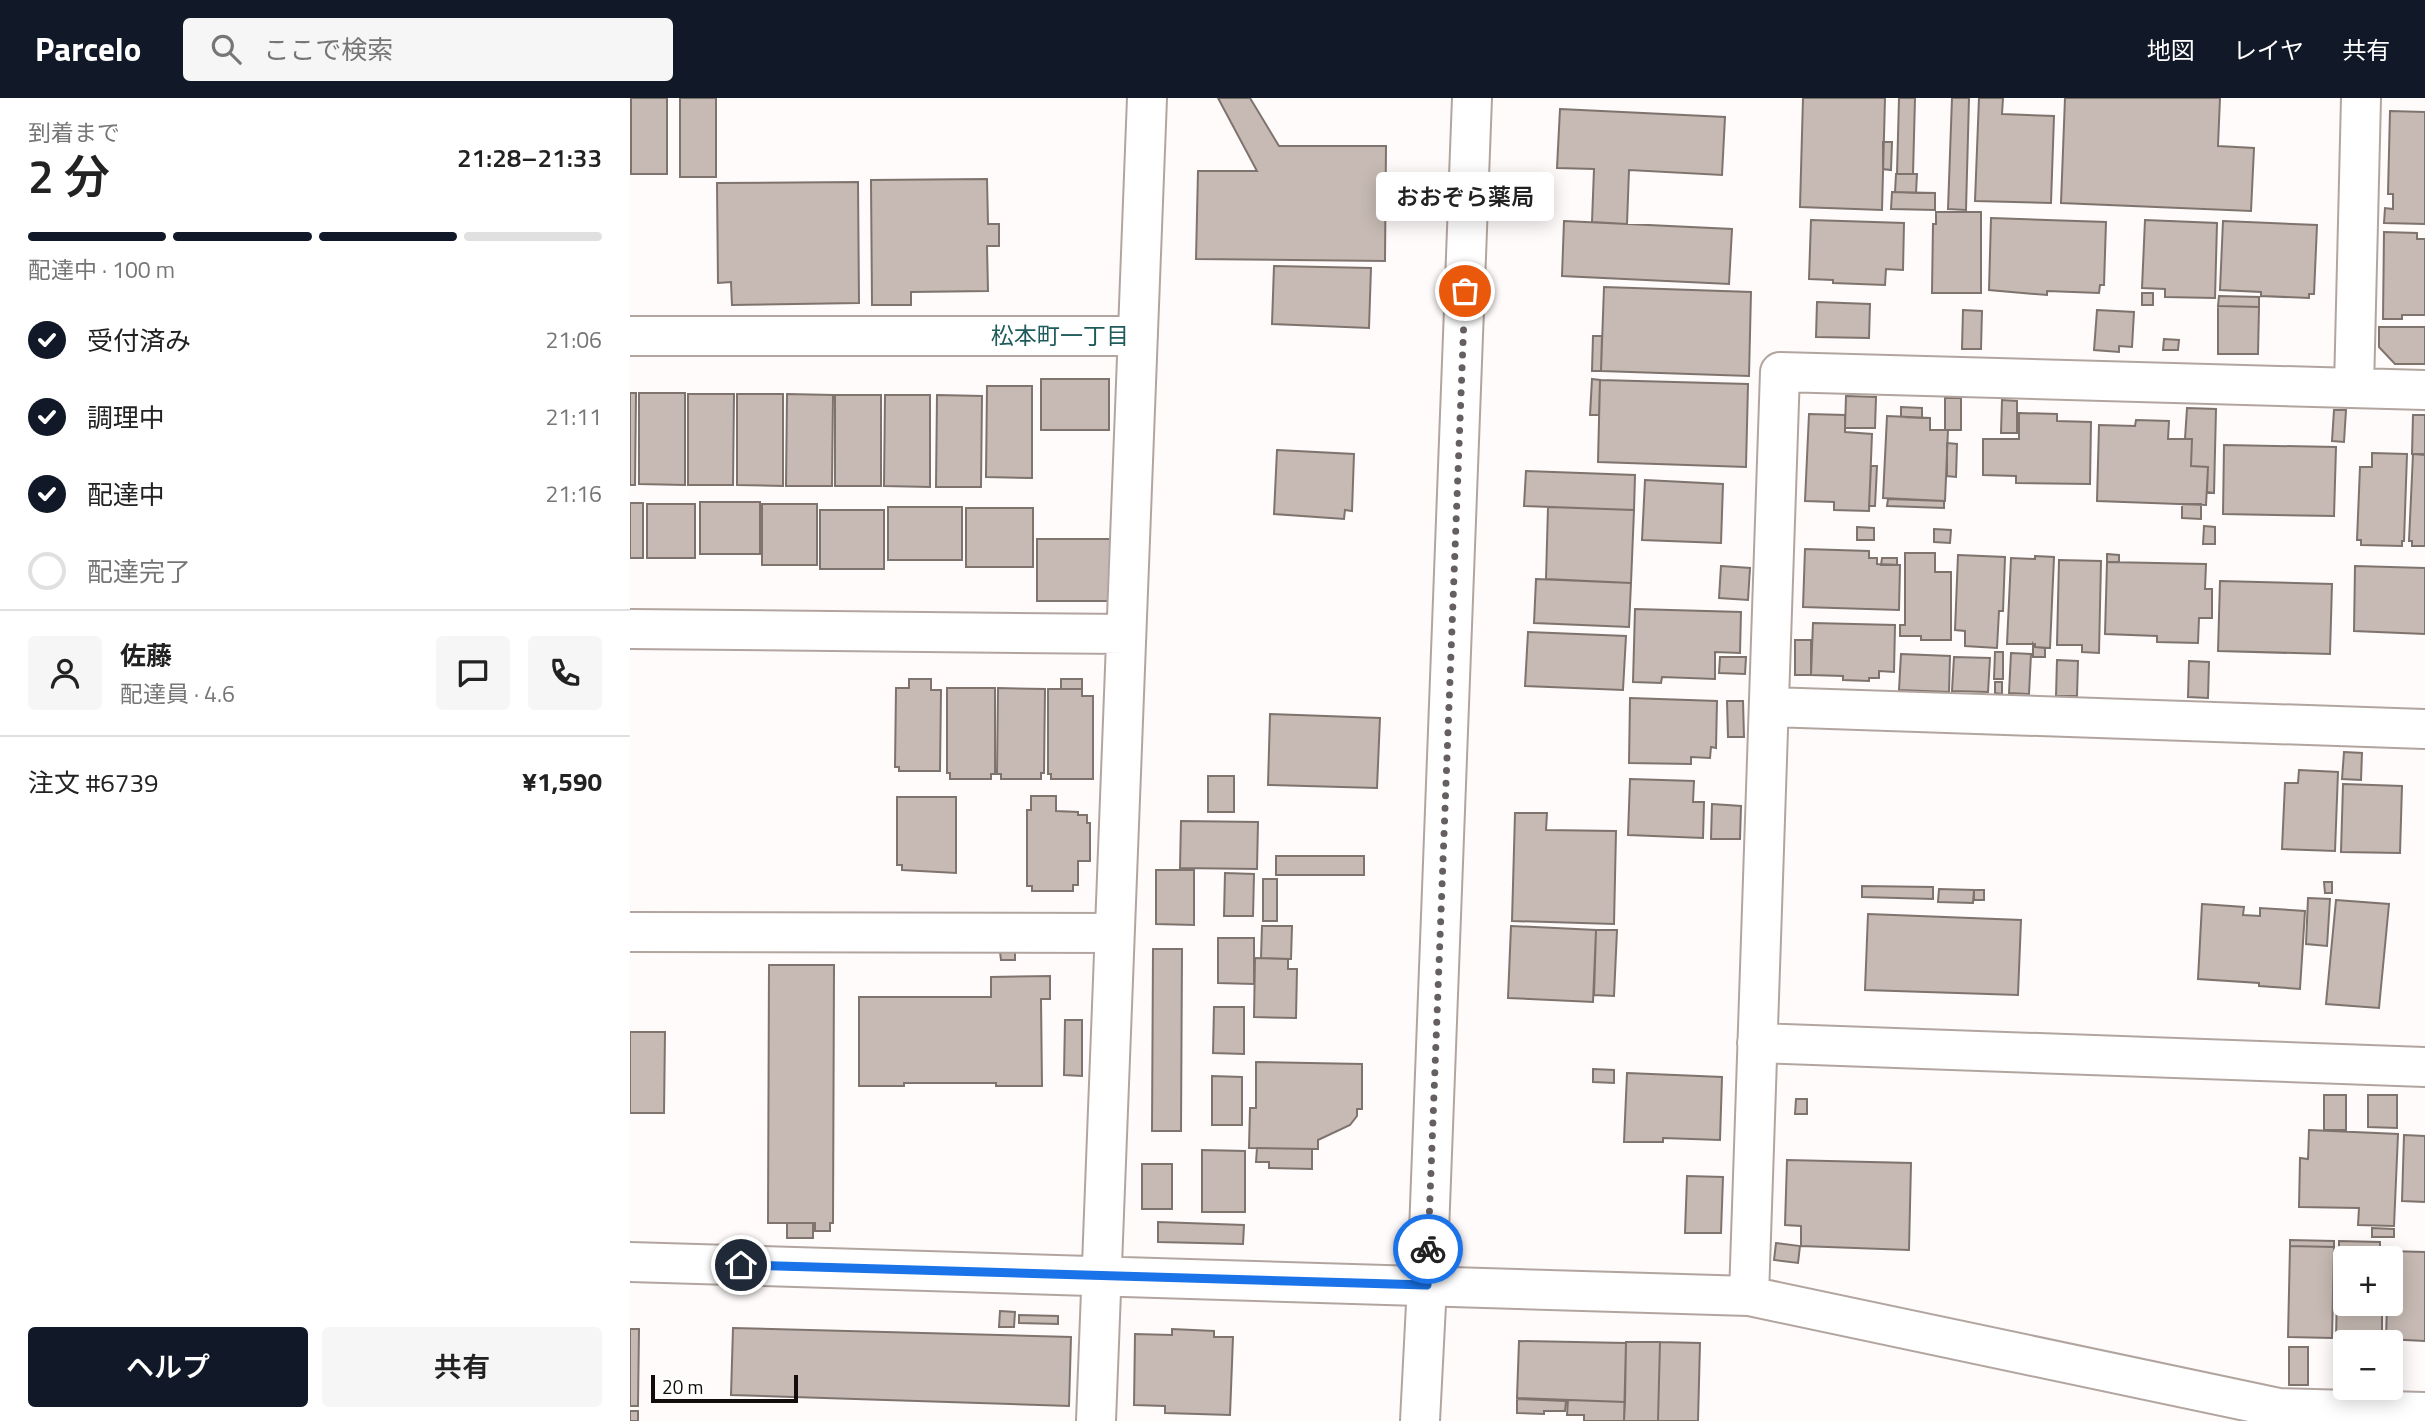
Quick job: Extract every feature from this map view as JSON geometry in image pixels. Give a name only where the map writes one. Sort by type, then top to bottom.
[{"type":"street","points":[[1096,1421],[1147,98]]},
{"type":"street","points":[[1420,1421],[1472,98]]},
{"type":"street","points":[[2354,388],[2361,98]]},
{"type":"street","points":[[630,336],[1138,336]]},
{"type":"street","points":[[1749,1296],[1780,372],[2425,390]]},
{"type":"street","points":[[630,629],[1125,634]]},
{"type":"street","points":[[1770,707],[2425,729]]},
{"type":"street","points":[[630,932],[1114,933]]},
{"type":"street","points":[[1757,1043],[2425,1067]]},
{"type":"street","points":[[630,1262],[1749,1296],[2279,1408],[2425,1412]]},
{"type":"building","points":[[631,98],[667,98],[667,174],[631,174]]},
{"type":"building","points":[[680,98],[716,98],[716,177],[680,177]]},
{"type":"building","points":[[1218,98],[1250,98],[1279,146],[1386,146],[1385,261],[1196,259],[1198,171],[1257,171]]},
{"type":"building","points":[[1803,98],[1885,98],[1882,210],[1800,207]]},
{"type":"building","points":[[1899,98],[1915,98],[1913,174],[1897,174]]},
{"type":"building","points":[[1952,98],[1969,98],[1966,210],[1948,209]]},
{"type":"building","points":[[1979,98],[2003,98],[2002,114],[2054,116],[2051,203],[1975,201]]},
{"type":"building","points":[[2065,98],[2220,98],[2218,146],[2254,148],[2251,211],[2061,203]]},
{"type":"building","points":[[1560,109],[1725,117],[1722,175],[1629,170],[1627,224],[1592,222],[1594,169],[1557,168]]},
{"type":"building","points":[[2390,111],[2425,112],[2425,224],[2384,223],[2385,208],[2393,209],[2393,194],[2388,194]]},
{"type":"building","points":[[1883,142],[1892,142],[1891,170],[1883,169]]},
{"type":"building","points":[[1896,174],[1917,174],[1916,193],[1895,192]]},
{"type":"building","points":[[987,179],[988,224],[999,224],[999,246],[987,246],[988,291],[911,292],[911,305],[872,305],[871,180]]},
{"type":"building","points":[[858,182],[859,303],[732,305],[731,282],[718,283],[717,183]]},
{"type":"building","points":[[1892,192],[1935,193],[1935,210],[1891,209]]},
{"type":"building","points":[[1936,212],[1981,212],[1981,293],[1932,293],[1933,224],[1936,224]]},
{"type":"building","points":[[1991,218],[2106,222],[2104,285],[2100,285],[2099,293],[2047,291],[2047,295],[1989,290]]},
{"type":"building","points":[[1811,220],[1904,223],[1903,270],[1886,269],[1885,285],[1809,279]]},
{"type":"building","points":[[2145,220],[2217,223],[2215,298],[2165,297],[2165,289],[2142,288]]},
{"type":"building","points":[[1564,221],[1732,229],[1729,284],[1562,276]]},
{"type":"building","points":[[2223,221],[2317,225],[2314,294],[2309,294],[2309,298],[2261,296],[2261,292],[2220,290]]},
{"type":"building","points":[[2384,232],[2417,233],[2417,239],[2425,239],[2425,315],[2402,315],[2402,319],[2383,319]]},
{"type":"building","points":[[1274,266],[1371,268],[1369,328],[1272,324]]},
{"type":"building","points":[[1604,287],[1751,292],[1749,376],[1601,371]]},
{"type":"building","points":[[2142,293],[2153,293],[2153,305],[2142,305]]},
{"type":"building","points":[[2219,296],[2259,297],[2259,307],[2218,306]]},
{"type":"building","points":[[1817,302],[1870,304],[1869,338],[1816,337]]},
{"type":"building","points":[[2218,306],[2259,307],[2258,354],[2218,354]]},
{"type":"building","points":[[1963,310],[1982,311],[1981,349],[1962,349]]},
{"type":"building","points":[[2097,310],[2134,312],[2132,347],[2119,346],[2119,352],[2094,350]]},
{"type":"building","points":[[2379,327],[2425,327],[2425,364],[2395,364],[2379,347]]},
{"type":"building","points":[[1593,336],[1602,336],[1601,371],[1592,371]]},
{"type":"building","points":[[2164,339],[2179,340],[2178,350],[2163,350]]},
{"type":"building","points":[[1041,379],[1109,379],[1109,430],[1041,430]]},
{"type":"building","points":[[1592,379],[1600,380],[1599,415],[1590,415]]},
{"type":"building","points":[[1600,380],[1748,384],[1746,467],[1598,462]]},
{"type":"building","points":[[987,386],[1032,386],[1032,478],[986,477]]},
{"type":"building","points":[[630,393],[636,393],[635,485],[630,485]]},
{"type":"building","points":[[639,393],[685,393],[685,485],[639,484]]},
{"type":"building","points":[[688,394],[734,394],[733,485],[688,485]]},
{"type":"building","points":[[737,394],[783,394],[783,486],[737,485]]},
{"type":"building","points":[[787,394],[833,395],[832,486],[786,486]]},
{"type":"building","points":[[835,395],[881,395],[881,486],[835,486]]},
{"type":"building","points":[[885,395],[930,395],[930,487],[884,486]]},
{"type":"building","points":[[937,395],[982,396],[981,487],[936,487]]},
{"type":"building","points":[[1846,396],[1876,397],[1875,428],[1845,428]]},
{"type":"building","points":[[1945,398],[1961,398],[1961,430],[1945,430]]},
{"type":"building","points":[[2002,400],[2017,401],[2017,433],[2001,433]]},
{"type":"building","points":[[1901,407],[1922,408],[1922,418],[1901,417]]},
{"type":"building","points":[[2187,408],[2216,409],[2214,493],[2207,492],[2208,467],[2191,466],[2192,439],[2185,439]]},
{"type":"building","points":[[2334,410],[2346,410],[2344,442],[2332,441]]},
{"type":"building","points":[[2019,413],[2057,414],[2057,421],[2091,422],[2090,484],[2016,483],[2016,476],[1983,475],[1983,439],[2019,439]]},
{"type":"building","points":[[1809,414],[1845,415],[1845,432],[1872,434],[1869,511],[1834,510],[1834,502],[1805,501]]},
{"type":"building","points":[[2413,415],[2425,415],[2425,454],[2412,454]]},
{"type":"building","points":[[1887,416],[1930,418],[1930,430],[1948,430],[1945,501],[1883,498]]},
{"type":"building","points":[[2136,420],[2169,421],[2168,439],[2192,439],[2191,466],[2208,467],[2206,505],[2097,501],[2099,425],[2135,426]]},
{"type":"building","points":[[1947,443],[1957,444],[1956,477],[1947,476]]},
{"type":"building","points":[[2224,445],[2336,447],[2334,516],[2223,514]]},
{"type":"building","points":[[1277,450],[1354,454],[1352,511],[1345,510],[1344,519],[1274,514]]},
{"type":"building","points":[[2372,453],[2407,454],[2402,546],[2361,545],[2361,540],[2357,540],[2360,467],[2372,467]]},
{"type":"building","points":[[2413,454],[2425,455],[2425,546],[2412,546],[2412,541],[2409,541]]},
{"type":"building","points":[[1871,466],[1877,466],[1875,506],[1869,506]]},
{"type":"building","points":[[1526,471],[1635,475],[1634,510],[1524,506]]},
{"type":"building","points":[[1645,480],[1723,484],[1721,543],[1642,540]]},
{"type":"building","points":[[1888,499],[1944,501],[1944,508],[1887,506]]},
{"type":"building","points":[[700,502],[760,502],[760,554],[700,554]]},
{"type":"building","points":[[630,503],[643,503],[643,558],[630,558]]},
{"type":"building","points":[[647,504],[695,504],[695,558],[647,558]]},
{"type":"building","points":[[762,504],[817,504],[817,565],[762,565]]},
{"type":"building","points":[[2182,504],[2201,504],[2201,519],[2182,518]]},
{"type":"building","points":[[888,507],[962,507],[962,560],[888,560]]},
{"type":"building","points":[[1548,507],[1634,510],[1631,583],[1546,579]]},
{"type":"building","points":[[966,508],[1033,508],[1033,567],[966,567]]},
{"type":"building","points":[[820,510],[884,510],[884,569],[820,569]]},
{"type":"building","points":[[2204,526],[2215,527],[2215,544],[2203,544]]},
{"type":"building","points":[[1857,527],[1874,528],[1874,540],[1857,540]]},
{"type":"building","points":[[1934,529],[1951,530],[1950,543],[1934,542]]},
{"type":"building","points":[[1037,539],[1110,539],[1110,601],[1037,601]]},
{"type":"building","points":[[1805,549],[1869,551],[1869,558],[1877,558],[1877,564],[1900,565],[1899,610],[1803,607]]},
{"type":"building","points":[[1905,553],[1935,553],[1935,572],[1951,572],[1951,640],[1921,640],[1921,636],[1900,636],[1900,625],[1905,625]]},
{"type":"building","points":[[2107,554],[2119,555],[2119,562],[2107,562]]},
{"type":"building","points":[[1958,555],[2005,557],[2003,611],[1999,611],[1997,648],[1965,646],[1965,631],[1955,630]]},
{"type":"building","points":[[2035,556],[2054,557],[2050,648],[2035,647],[2035,644],[2007,644],[2011,558],[2035,559]]},
{"type":"building","points":[[1882,558],[1897,558],[1897,565],[1881,565]]},
{"type":"building","points":[[2059,560],[2101,561],[2099,653],[2082,652],[2082,645],[2057,645]]},
{"type":"building","points":[[2107,562],[2206,564],[2205,589],[2212,589],[2212,618],[2199,618],[2198,643],[2157,642],[2157,636],[2105,634]]},
{"type":"building","points":[[1721,566],[1750,568],[1748,600],[1719,598]]},
{"type":"building","points":[[2355,566],[2425,568],[2425,634],[2354,631]]},
{"type":"building","points":[[1536,579],[1631,583],[1629,627],[1534,623]]},
{"type":"building","points":[[2220,581],[2332,584],[2330,654],[2218,651]]},
{"type":"building","points":[[1635,609],[1741,612],[1740,653],[1715,652],[1715,679],[1662,677],[1661,683],[1633,682]]},
{"type":"building","points":[[1813,623],[1895,625],[1894,672],[1879,671],[1879,678],[1869,678],[1869,681],[1843,680],[1843,676],[1811,675]]},
{"type":"building","points":[[1528,632],[1626,636],[1623,690],[1525,686]]},
{"type":"building","points":[[1795,640],[1811,640],[1811,675],[1795,675]]},
{"type":"building","points":[[2033,644],[2035,647],[2045,648],[2045,657],[2033,657]]},
{"type":"building","points":[[1995,652],[2003,652],[2003,679],[1994,679]]},
{"type":"building","points":[[2011,653],[2031,654],[2029,694],[2009,693]]},
{"type":"building","points":[[1901,654],[1950,656],[1949,692],[1899,690]]},
{"type":"building","points":[[1720,657],[1746,657],[1745,674],[1719,673]]},
{"type":"building","points":[[1954,657],[1990,658],[1988,692],[1952,691]]},
{"type":"building","points":[[2057,660],[2078,661],[2077,696],[2056,696]]},
{"type":"building","points":[[2189,661],[2209,662],[2208,698],[2188,697]]},
{"type":"building","points":[[909,679],[931,679],[931,690],[941,690],[940,771],[899,771],[899,767],[895,767],[896,688],[909,688]]},
{"type":"building","points":[[1061,679],[1082,679],[1082,689],[1061,689]]},
{"type":"building","points":[[1995,682],[2002,682],[2002,694],[1995,693]]},
{"type":"building","points":[[947,688],[995,688],[995,774],[991,774],[991,779],[950,779],[950,773],[947,773]]},
{"type":"building","points":[[998,688],[1045,689],[1044,773],[1041,773],[1041,779],[1001,779],[1001,774],[997,774]]},
{"type":"building","points":[[1048,689],[1082,689],[1082,696],[1093,696],[1093,779],[1051,779],[1051,774],[1048,774]]},
{"type":"building","points":[[1630,698],[1717,701],[1716,748],[1711,747],[1710,758],[1691,757],[1691,764],[1629,763]]},
{"type":"building","points":[[1727,701],[1743,701],[1744,737],[1728,737]]},
{"type":"building","points":[[1270,714],[1380,718],[1377,788],[1268,785]]},
{"type":"building","points":[[2344,752],[2362,753],[2361,780],[2342,779]]},
{"type":"building","points":[[2299,770],[2338,772],[2335,851],[2282,849],[2285,783],[2298,783]]},
{"type":"building","points":[[1208,776],[1234,776],[1234,812],[1208,812]]},
{"type":"building","points":[[1630,779],[1694,781],[1693,802],[1704,802],[1703,838],[1628,835]]},
{"type":"building","points":[[2343,784],[2402,786],[2400,853],[2341,852]]},
{"type":"building","points":[[1031,796],[1056,796],[1056,811],[1087,815],[1087,823],[1090,823],[1090,861],[1078,861],[1078,885],[1073,885],[1073,891],[1032,891],[1032,886],[1027,886],[1027,810],[1031,810]]},
{"type":"building","points":[[897,797],[956,797],[956,873],[902,870],[902,865],[897,865]]},
{"type":"building","points":[[1712,804],[1741,806],[1740,839],[1711,839]]},
{"type":"building","points":[[1515,813],[1547,813],[1546,830],[1616,831],[1614,924],[1512,921]]},
{"type":"building","points":[[1181,821],[1258,822],[1257,869],[1180,868]]},
{"type":"building","points":[[1276,856],[1364,856],[1364,875],[1276,875]]},
{"type":"building","points":[[1156,870],[1194,870],[1194,925],[1156,924]]},
{"type":"building","points":[[1225,873],[1254,874],[1253,916],[1224,916]]},
{"type":"building","points":[[1263,879],[1277,879],[1277,921],[1263,921]]},
{"type":"building","points":[[2324,882],[2332,882],[2332,893],[2325,893]]},
{"type":"building","points":[[1862,886],[1933,887],[1933,899],[1862,897]]},
{"type":"building","points":[[1939,889],[1974,890],[1973,903],[1938,902]]},
{"type":"building","points":[[1974,890],[1984,890],[1984,900],[1974,900]]},
{"type":"building","points":[[2308,898],[2330,899],[2327,946],[2306,944]]},
{"type":"building","points":[[2336,900],[2389,904],[2379,1008],[2326,1004]]},
{"type":"building","points":[[2202,904],[2244,907],[2243,915],[2260,916],[2260,908],[2305,911],[2300,989],[2198,979]]},
{"type":"building","points":[[1868,914],[2021,920],[2018,995],[1865,990]]},
{"type":"building","points":[[1262,926],[1292,926],[1291,959],[1261,958]]},
{"type":"building","points":[[1511,926],[1596,930],[1593,1002],[1508,998]]},
{"type":"building","points":[[1596,930],[1617,930],[1614,996],[1594,995]]},
{"type":"building","points":[[1218,938],[1254,938],[1254,984],[1218,983]]},
{"type":"building","points":[[1153,949],[1182,949],[1181,1131],[1152,1131]]},
{"type":"building","points":[[1000,952],[1015,952],[1015,960],[1001,960]]},
{"type":"building","points":[[1255,958],[1288,959],[1288,969],[1297,969],[1296,1018],[1254,1017]]},
{"type":"building","points":[[769,965],[834,965],[833,1223],[830,1223],[830,1231],[815,1231],[815,1223],[768,1223]]},
{"type":"building","points":[[1050,976],[1050,999],[1041,999],[1042,1086],[904,1083],[904,1086],[859,1086],[859,997],[991,997],[991,977]]},
{"type":"building","points":[[1214,1007],[1244,1007],[1244,1054],[1213,1053]]},
{"type":"building","points":[[1065,1020],[1082,1020],[1082,1076],[1064,1075]]},
{"type":"building","points":[[630,1032],[665,1032],[664,1113],[630,1113]]},
{"type":"building","points":[[1256,1062],[1362,1064],[1362,1109],[1357,1109],[1357,1116],[1350,1125],[1318,1140],[1318,1149],[1249,1148],[1250,1108],[1256,1108]]},
{"type":"building","points":[[1593,1069],[1614,1070],[1614,1083],[1593,1082]]},
{"type":"building","points":[[1627,1073],[1722,1077],[1720,1140],[1663,1138],[1663,1142],[1624,1142]]},
{"type":"building","points":[[1212,1076],[1242,1077],[1242,1125],[1212,1125]]},
{"type":"building","points":[[2324,1095],[2346,1095],[2346,1130],[2324,1130]]},
{"type":"building","points":[[2368,1095],[2397,1095],[2397,1128],[2368,1127]]},
{"type":"building","points":[[1796,1099],[1807,1099],[1807,1114],[1795,1114]]},
{"type":"building","points":[[2309,1130],[2398,1134],[2394,1226],[2358,1225],[2359,1208],[2299,1207],[2300,1158],[2308,1159]]},
{"type":"building","points":[[2404,1135],[2425,1136],[2425,1202],[2402,1201]]},
{"type":"building","points":[[1257,1148],[1312,1149],[1312,1169],[1269,1168],[1269,1162],[1256,1162]]},
{"type":"building","points":[[1202,1150],[1245,1151],[1245,1212],[1202,1212]]},
{"type":"building","points":[[1787,1160],[1911,1163],[1909,1250],[1801,1246],[1801,1226],[1785,1225]]},
{"type":"building","points":[[1142,1164],[1172,1164],[1172,1209],[1142,1209]]},
{"type":"building","points":[[1687,1176],[1723,1177],[1721,1233],[1685,1233]]},
{"type":"building","points":[[1158,1222],[1244,1225],[1243,1244],[1158,1242]]},
{"type":"building","points":[[787,1223],[813,1223],[813,1238],[787,1238]]},
{"type":"building","points":[[2372,1228],[2394,1229],[2394,1237],[2372,1237]]},
{"type":"building","points":[[2290,1240],[2334,1241],[2333,1247],[2290,1246]]},
{"type":"building","points":[[2339,1241],[2380,1242],[2380,1246],[2339,1246]]},
{"type":"building","points":[[1776,1243],[1800,1246],[1798,1263],[1774,1260]]},
{"type":"building","points":[[2290,1246],[2333,1247],[2332,1338],[2288,1337]]},
{"type":"building","points":[[2403,1251],[2425,1252],[2425,1341],[2403,1340],[2403,1330],[2386,1330],[2387,1316],[2403,1316]]},
{"type":"building","points":[[1000,1311],[1015,1312],[1014,1327],[999,1327]]},
{"type":"building","points":[[1019,1315],[1058,1316],[1058,1324],[1019,1323]]},
{"type":"building","points":[[2336,1316],[2382,1316],[2382,1330],[2336,1330]]},
{"type":"building","points":[[733,1328],[1071,1337],[1069,1406],[731,1395]]},
{"type":"building","points":[[630,1329],[639,1329],[638,1406],[630,1406]]},
{"type":"building","points":[[1172,1329],[1214,1331],[1214,1337],[1233,1337],[1230,1415],[1165,1413],[1165,1406],[1134,1405],[1135,1334],[1172,1335]]},
{"type":"building","points":[[1519,1341],[1626,1343],[1625,1402],[1517,1398]]},
{"type":"building","points":[[1626,1342],[1660,1342],[1658,1421],[1624,1421]]},
{"type":"building","points":[[1660,1342],[1700,1343],[1698,1421],[1658,1421]]},
{"type":"building","points":[[2289,1347],[2308,1347],[2308,1385],[2289,1385]]},
{"type":"building","points":[[1517,1399],[1566,1401],[1565,1411],[1544,1411],[1544,1414],[1517,1413]]},
{"type":"building","points":[[1568,1400],[1625,1402],[1624,1421],[1584,1421],[1584,1415],[1567,1415]]},
{"type":"building","points":[[630,1411],[638,1411],[638,1421],[630,1421]]},
{"type":"way so far","points":[[1428,1249],[1465,291]]},
{"type":"place","name":"おおぞら薬局","points":[[1465,291]]},
{"type":"district","name":"松本町一丁目","points":[[1060,336]]},
{"type":"route","points":[[741,1265],[1427,1285],[1428,1249]]}]
